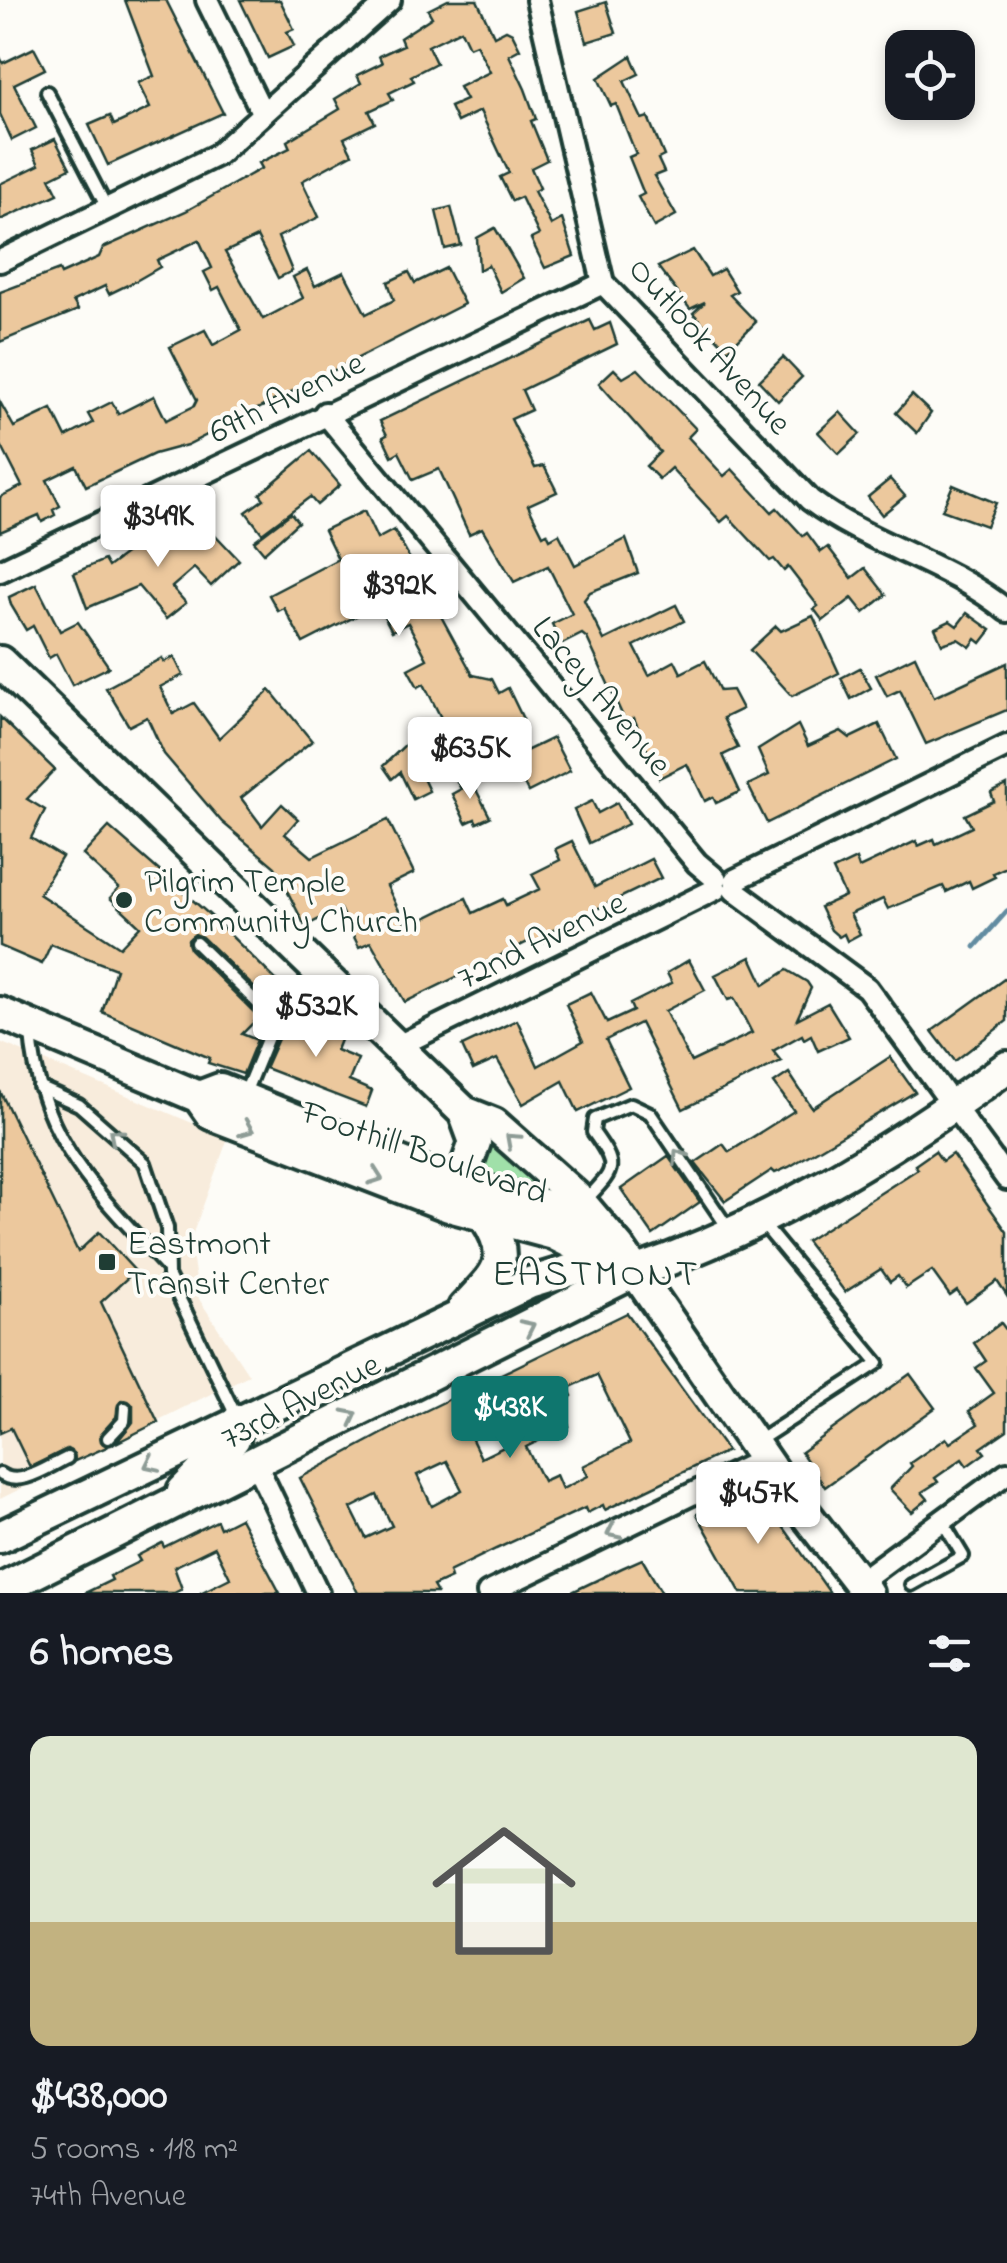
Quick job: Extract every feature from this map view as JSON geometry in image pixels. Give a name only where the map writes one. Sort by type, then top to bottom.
[{"type":"main road","points":[[0,662],[464,1112],[474,1128],[472,1156],[464,1173],[449,1182]]},
{"type":"main road","name":"Foothill Boulevard","points":[[0,1013],[200,1097],[212,1114],[449,1182],[592,1216]]},
{"type":"main road","name":"73rd Avenue","points":[[0,1590],[632,1273],[832,1185],[1007,1067]]},
{"type":"main road","name":"Foothill Boulevard","points":[[200,1097],[220,1090],[242,1098],[307,1139],[486,1218],[554,1234],[632,1273]]},
{"type":"main road","points":[[464,1112],[494,1124],[592,1216],[759,1451],[863,1588]]},
{"type":"main road","points":[[454,1319],[500,1264],[500,1242],[486,1218]]},
{"type":"main road","name":"73rd Avenue","points":[[0,1537],[530,1284],[578,1268],[632,1273]]},
{"type":"main road","points":[[165,1509],[234,1439],[238,1421]]},
{"type":"street","points":[[207,0],[262,112]]},
{"type":"street","points":[[0,262],[218,155],[390,0]]},
{"type":"street","name":"Outlook Avenue","points":[[537,0],[603,283],[810,500],[838,521],[961,582],[1007,611]]},
{"type":"street","name":"69th Avenue","points":[[0,571],[603,283]]},
{"type":"street","name":"Lacey Avenue","points":[[324,413],[697,863],[867,988],[1007,1179]]},
{"type":"street","name":"72nd Avenue","points":[[396,1048],[1007,746]]},
{"type":"street","points":[[488,1593],[759,1451]]},
{"type":"street","points":[[256,1464],[318,1593]]},
{"type":"street","points":[[863,1588],[941,1520],[1007,1473]]},
{"type":"lane","points":[[47,92],[108,210]]},
{"type":"lane","points":[[196,943],[275,1020],[242,1098]]},
{"type":"lane","points":[[30,1026],[39,1087],[56,1135],[84,1178],[166,1268],[238,1421]]},
{"type":"lane","points":[[39,1087],[79,1105],[145,1163],[167,1228],[166,1268]]},
{"type":"lane","points":[[592,1216],[612,1168],[612,1157],[592,1126],[611,1109],[631,1104],[650,1112],[746,1226],[878,1363],[759,1451]]},
{"type":"lane","points":[[108,1438],[124,1420],[125,1408]]},
{"type":"lane","points":[[0,1474],[7,1479],[23,1479],[66,1458]]},
{"type":"lane","points":[[911,1586],[963,1556],[941,1520]]},
{"type":"shaded area","points":[[0,1042],[228,1138],[190,1241],[199,1299],[249,1375],[0,1499]]},
{"type":"green space","points":[[488,1132],[557,1196],[474,1177],[488,1154]]},
{"type":"building","points":[[125,0],[166,0],[223,113],[108,165],[89,125],[110,116],[114,125],[150,108],[138,83],[154,76]]},
{"type":"building","points":[[240,0],[280,0],[294,29],[287,32],[294,46],[268,58]]},
{"type":"building","points":[[448,0],[477,0],[494,36],[506,30],[512,33],[520,49],[509,55],[536,119],[531,121],[547,160],[531,168],[540,188],[534,191],[551,225],[562,219],[574,256],[545,268],[531,239],[539,235],[521,197],[512,201],[500,177],[509,173],[480,111],[457,122],[450,107],[466,100],[459,87],[490,72],[476,44],[469,47],[461,30],[428,46],[436,63],[411,76],[414,81],[389,93],[393,100],[369,111],[375,123],[344,138],[352,154],[302,181],[319,217],[278,237],[292,271],[278,278],[257,237],[225,252],[263,319],[303,298],[293,277],[307,270],[315,286],[344,272],[366,314],[394,300],[388,282],[409,272],[415,283],[446,268],[464,304],[187,445],[154,454],[86,486],[76,466],[47,480],[60,506],[53,510],[55,515],[42,522],[39,515],[0,532],[0,497],[22,486],[0,443],[0,402],[14,427],[52,409],[66,437],[93,423],[88,414],[112,402],[118,414],[154,396],[166,420],[194,406],[197,400],[170,347],[205,330],[213,345],[241,330],[219,287],[213,290],[204,272],[212,268],[199,240],[157,260],[160,267],[134,282],[109,294],[105,286],[73,301],[78,310],[0,342],[0,292],[59,270],[61,274],[99,257],[103,248],[186,211],[262,168],[259,163],[290,148],[287,141],[340,109],[335,99],[361,83],[357,75],[382,63],[379,56],[403,45],[400,38],[432,17],[428,10]]},
{"type":"building","points":[[606,2],[616,33],[587,42],[578,11]]},
{"type":"building","points":[[34,48],[45,69],[14,84],[36,128],[12,140],[0,114],[0,57],[3,63]]},
{"type":"building","points":[[631,56],[639,74],[624,81],[642,119],[648,117],[664,156],[658,159],[664,172],[654,176],[676,215],[654,227],[638,197],[644,194],[629,157],[636,154],[616,104],[611,106],[598,78]]},
{"type":"building","points":[[55,139],[70,168],[50,178],[58,194],[0,220],[0,184],[39,165],[32,150]]},
{"type":"building","points":[[451,207],[461,245],[445,249],[436,211]]},
{"type":"building","points":[[495,228],[524,278],[501,292],[488,265],[479,270],[477,238]]},
{"type":"building","points":[[693,250],[710,276],[723,269],[737,291],[730,295],[756,322],[728,350],[693,313],[705,302],[690,309],[658,267]]},
{"type":"building","points":[[590,320],[595,330],[610,323],[617,344],[522,390],[531,410],[511,419],[535,468],[544,466],[557,492],[528,505],[543,535],[547,533],[550,539],[559,534],[575,565],[626,539],[638,573],[590,592],[584,600],[604,640],[676,605],[684,621],[634,646],[649,675],[675,661],[681,673],[705,661],[720,691],[732,690],[742,709],[723,718],[738,748],[723,755],[740,792],[716,803],[713,797],[705,801],[687,764],[659,778],[634,718],[626,723],[587,638],[582,634],[562,644],[552,624],[572,614],[548,566],[514,582],[482,528],[469,534],[439,469],[413,480],[399,452],[392,456],[383,437],[387,435],[380,421]]},
{"type":"building","points":[[783,357],[802,377],[778,401],[759,381]]},
{"type":"building","points":[[614,369],[623,378],[638,369],[696,429],[688,437],[724,476],[732,469],[772,512],[777,508],[803,536],[807,533],[821,552],[828,547],[852,578],[865,568],[886,595],[864,613],[852,598],[823,621],[814,609],[818,606],[788,567],[784,571],[774,559],[770,561],[728,516],[721,522],[671,468],[659,479],[646,466],[660,452],[599,383]]},
{"type":"building","points":[[912,395],[931,413],[917,433],[896,413]]},
{"type":"building","points":[[840,412],[860,434],[839,454],[818,432]]},
{"type":"building","points":[[311,451],[340,485],[317,505],[310,497],[262,533],[246,512],[264,499],[260,494]]},
{"type":"building","points":[[890,479],[905,496],[882,515],[868,497]]},
{"type":"building","points":[[953,485],[996,503],[986,526],[942,510]]},
{"type":"building","points":[[364,511],[377,539],[394,530],[473,675],[492,679],[499,693],[508,688],[523,719],[506,727],[503,723],[419,770],[429,791],[413,799],[400,772],[392,779],[383,766],[409,741],[444,724],[424,684],[418,687],[408,669],[427,659],[408,623],[392,631],[378,605],[303,643],[284,608],[278,611],[269,595],[338,559],[324,530]]},
{"type":"building","points":[[291,513],[298,522],[264,553],[254,541]]},
{"type":"building","points":[[204,523],[239,560],[211,586],[194,568],[172,587],[186,603],[166,619],[138,586],[87,608],[74,573],[104,560],[108,567],[159,529],[176,549]]},
{"type":"building","points":[[36,584],[60,631],[78,622],[109,667],[72,685],[56,654],[49,658],[33,626],[26,630],[11,605],[9,597]]},
{"type":"building","points":[[967,613],[991,630],[981,643],[976,639],[970,647],[958,639],[942,644],[935,628],[950,621],[957,626]]},
{"type":"building","points":[[813,616],[839,673],[792,696],[750,650],[776,626],[781,631]]},
{"type":"building","points":[[915,656],[934,697],[1007,663],[1007,710],[926,744],[900,690],[887,696],[876,675]]},
{"type":"building","points":[[174,657],[183,675],[160,687],[173,714],[194,703],[219,738],[270,690],[312,741],[241,798],[262,826],[282,804],[298,819],[285,834],[312,857],[388,820],[414,873],[387,886],[407,927],[466,898],[473,913],[503,899],[506,905],[540,889],[532,874],[560,860],[555,849],[572,841],[595,887],[651,859],[661,878],[551,931],[555,937],[535,946],[532,940],[405,1002],[371,942],[359,947],[340,909],[305,926],[275,867],[222,822],[164,754],[147,717],[129,726],[106,688],[162,658],[164,662]]},
{"type":"building","points":[[860,668],[871,688],[851,699],[841,678]]},
{"type":"building","points":[[0,717],[55,770],[27,799],[45,810],[31,838],[62,857],[39,894],[120,947],[140,926],[110,898],[119,888],[83,855],[109,827],[212,917],[286,990],[271,1004],[202,937],[195,934],[188,940],[190,949],[259,1017],[242,1034],[257,1040],[243,1074],[208,1063],[210,1058],[102,1012],[116,969],[51,944],[42,964],[0,946]]},
{"type":"building","points":[[879,724],[896,759],[767,823],[748,785],[769,775],[758,750],[798,725],[808,746],[841,731],[850,738]]},
{"type":"building","points":[[553,738],[570,771],[528,792],[511,758]]},
{"type":"building","points":[[469,776],[490,817],[477,823],[475,819],[466,823],[452,794],[461,789],[457,782]]},
{"type":"building","points":[[1007,785],[1007,867],[993,873],[995,877],[972,888],[969,881],[946,892],[943,886],[888,909],[883,899],[850,914],[860,934],[847,941],[844,934],[839,937],[831,930],[820,907],[845,896],[833,870],[856,859],[859,868],[916,841],[918,846],[934,839],[936,844],[972,827],[965,815],[994,801],[991,793]]},
{"type":"building","points":[[592,801],[598,813],[617,803],[628,824],[589,843],[574,810]]},
{"type":"building","points":[[751,957],[764,985],[787,970],[807,982],[811,988],[797,1019],[828,1003],[849,1037],[818,1051],[811,1035],[804,1039],[802,1035],[773,1051],[781,1061],[683,1109],[640,1023],[606,1040],[629,1087],[578,1112],[563,1081],[523,1104],[497,1059],[473,1070],[462,1046],[517,1020],[538,1066],[583,1041],[566,1004],[591,992],[607,1023],[633,1011],[630,1004],[672,983],[667,973],[689,960],[705,990],[665,1011],[691,1062],[752,1033],[734,998],[728,1000],[715,975]]},
{"type":"building","points":[[1007,977],[1007,1021],[955,1061],[932,1031]]},
{"type":"building","points":[[289,1014],[342,1035],[336,1050],[358,1059],[349,1081],[372,1091],[366,1107],[265,1068]]},
{"type":"building","points":[[890,1057],[915,1092],[789,1167],[775,1173],[772,1170],[725,1201],[695,1163],[723,1144],[729,1152],[794,1111],[774,1083],[789,1073],[812,1108]]},
{"type":"building","points":[[0,1091],[78,1252],[99,1232],[135,1271],[101,1302],[158,1422],[116,1443],[133,1422],[133,1405],[122,1400],[116,1417],[100,1435],[107,1447],[75,1461],[74,1453],[67,1449],[30,1467],[11,1428],[0,1433]]},
{"type":"building","points":[[935,1151],[942,1161],[952,1154],[1007,1232],[1007,1296],[997,1281],[966,1303],[957,1291],[950,1296],[932,1271],[906,1288],[898,1276],[890,1282],[881,1269],[845,1292],[806,1241],[918,1169],[915,1165]]},
{"type":"building","points":[[668,1156],[700,1202],[653,1235],[621,1189]]},
{"type":"building","points":[[627,1313],[727,1451],[605,1510],[603,1505],[587,1513],[585,1508],[449,1572],[451,1578],[433,1586],[437,1593],[358,1593],[300,1478],[421,1413]],"holes":[[[597,1375],[630,1443],[583,1466],[588,1476],[562,1489],[556,1475],[543,1481],[526,1447],[569,1426],[559,1406],[572,1396],[568,1388]],[[491,1415],[506,1446],[481,1458],[466,1427]],[[447,1461],[462,1490],[432,1506],[417,1475]],[[377,1495],[392,1526],[366,1538],[351,1508]]]},
{"type":"building","points":[[1001,1323],[1007,1331],[1007,1430],[981,1448],[985,1453],[967,1466],[962,1459],[935,1478],[938,1482],[922,1492],[928,1499],[912,1512],[890,1489],[912,1466],[910,1463],[946,1438],[950,1443],[978,1424],[969,1411],[994,1393],[976,1368],[986,1361],[974,1343]]},
{"type":"building","points":[[910,1374],[935,1408],[825,1487],[801,1452]]},
{"type":"building","points":[[753,1486],[830,1593],[741,1593],[697,1514]]},
{"type":"building","points":[[240,1518],[280,1593],[200,1593],[230,1578],[215,1547],[174,1567],[182,1589],[174,1593],[85,1593],[112,1580],[110,1576],[140,1561],[137,1556],[162,1543],[164,1547],[217,1521],[220,1528]]},
{"type":"building","points":[[642,1559],[662,1593],[570,1593],[622,1568]]},
{"type":"waterway","points":[[975,947],[1007,911]]},
{"type":"place","name":"Pilgrim Temple Community Church","points":[[124,900]]},
{"type":"place","name":"Eastmont Transit Center","points":[[107,1262]]},
{"type":"district","name":"EASTMONT","points":[[596,1272]]}]
